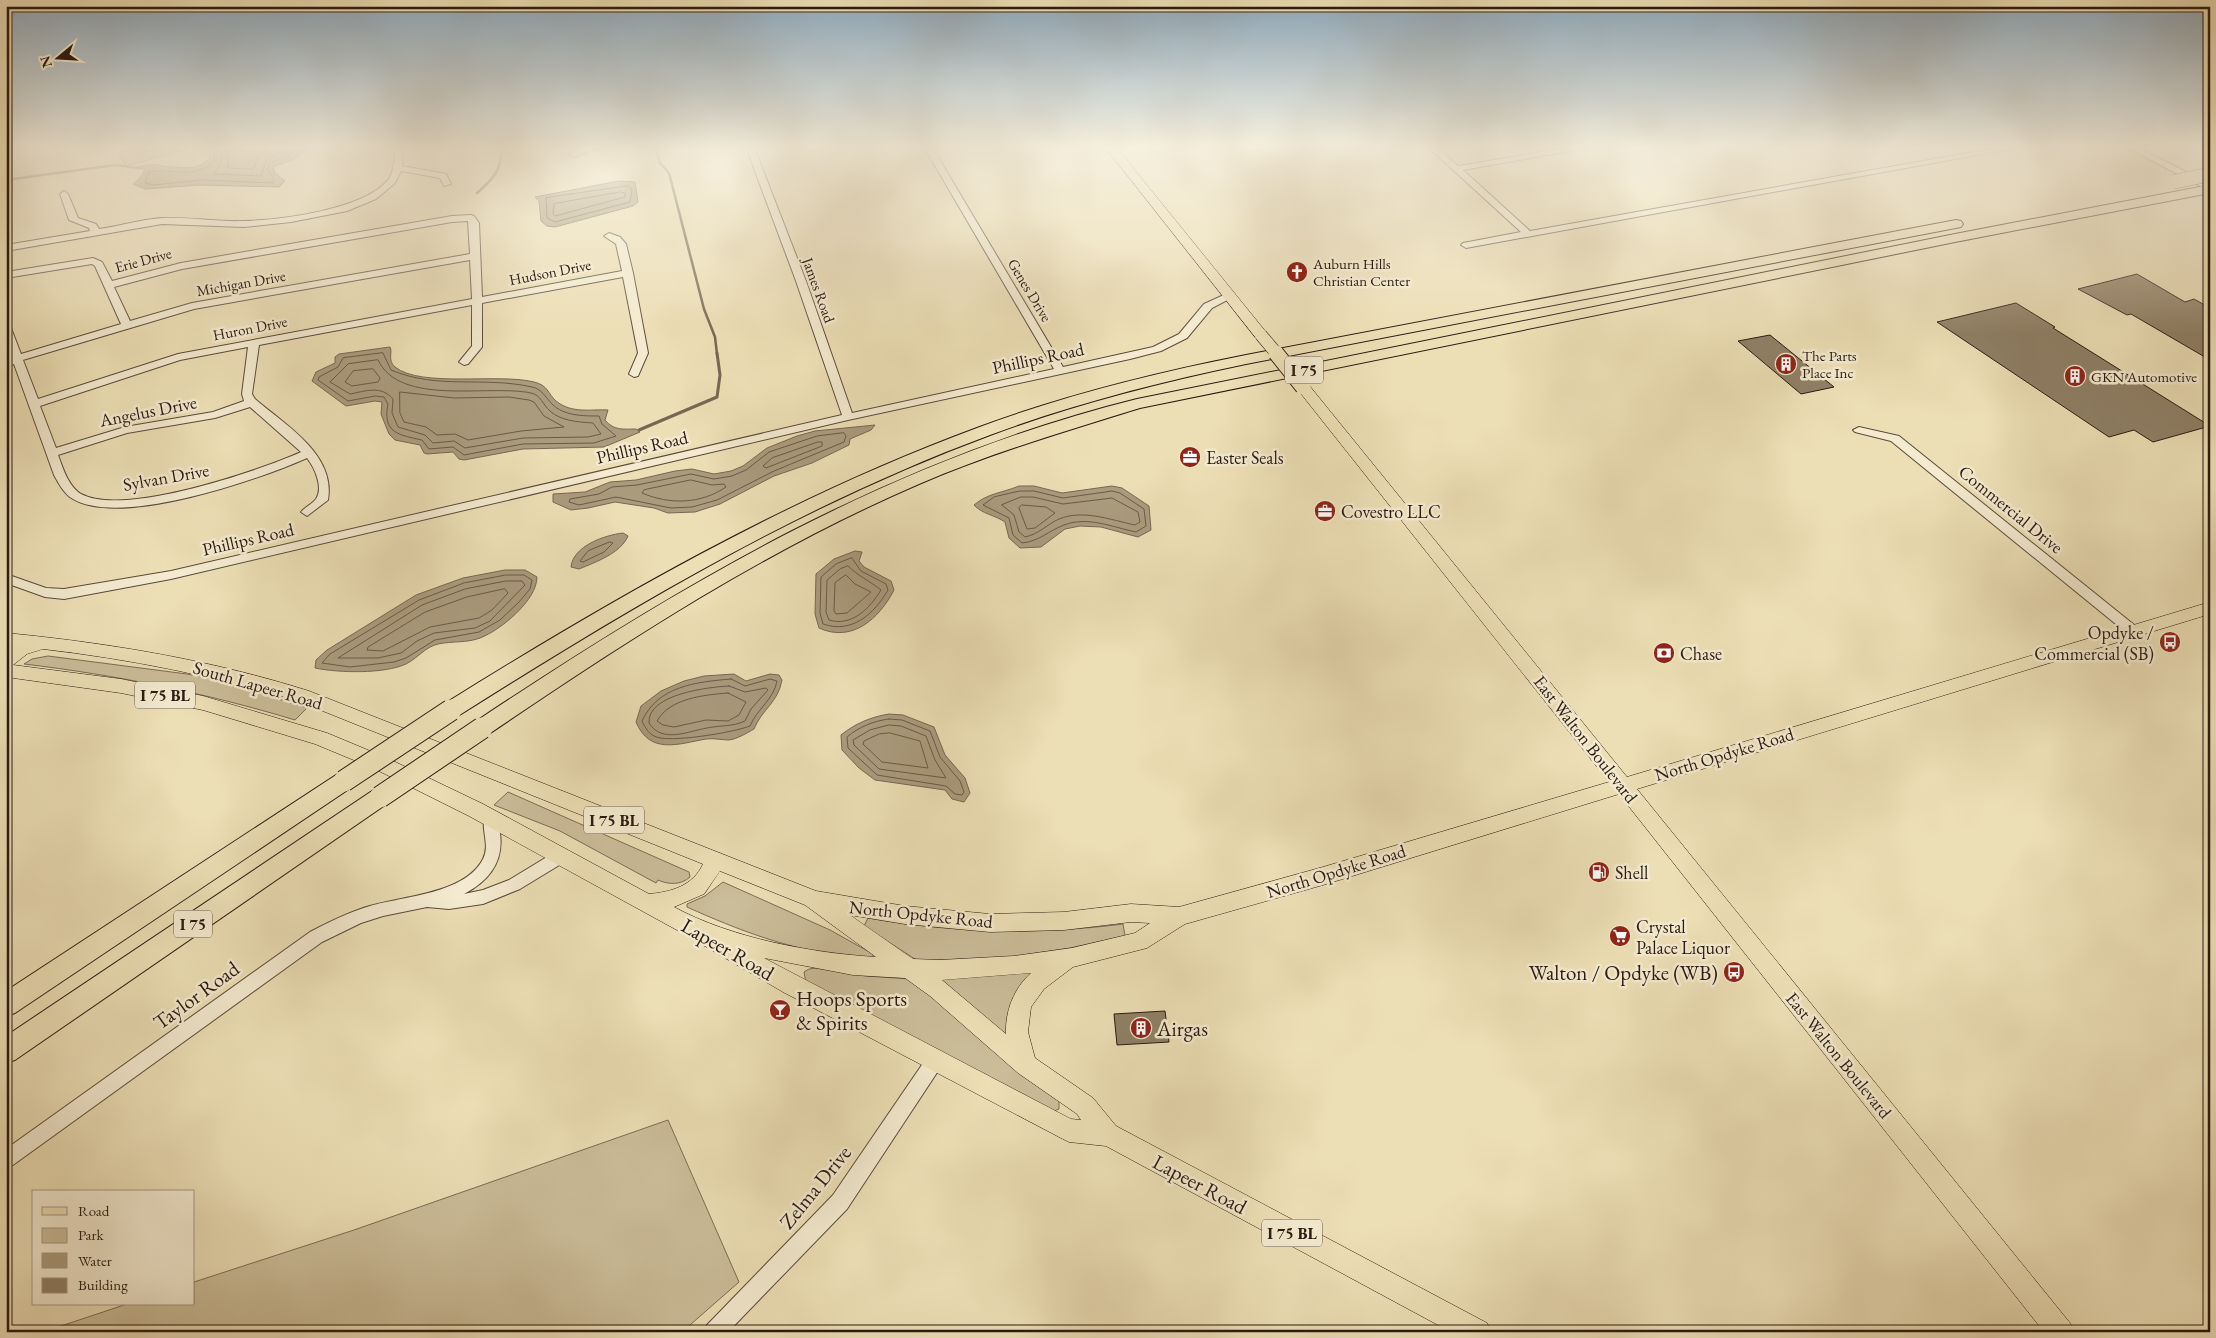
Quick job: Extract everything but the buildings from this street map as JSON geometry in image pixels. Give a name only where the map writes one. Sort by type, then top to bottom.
[{"type":"highway","name":"I 75","points":[[6,1051],[618,638],[752,559],[861,504],[1012,442],[1136,404],[2102,209]]},
{"type":"highway","name":"I 75","points":[[6,1005],[451,710],[538,655],[712,552],[851,484],[910,459],[1067,403],[1217,365],[2018,212]]},
{"type":"main road","name":"East Walton Boulevard","points":[[1160,209],[2061,1332]]},
{"type":"main road","name":"North Opdyke Road","points":[[693,928],[772,951],[853,965],[966,969],[1014,966],[1072,958],[1140,941],[1179,916],[1314,878],[2210,608]]},
{"type":"main road","name":"South Lapeer Road","points":[[6,639],[44,642],[153,658],[228,674],[328,705],[415,741]]},
{"type":"main road","points":[[6,661],[21,649],[44,642]]},
{"type":"main road","name":"South Lapeer Road","points":[[6,670],[121,686],[203,704],[320,738],[380,763]]},
{"type":"main road","name":"Lapeer Road","points":[[415,741],[812,899],[911,968],[1026,1065],[1085,1106],[1108,1134]]},
{"type":"main road","name":"Lapeer Road","points":[[380,763],[491,818],[693,928],[791,985],[1069,1130],[1108,1134],[1478,1332]]},
{"type":"main road","points":[[647,903],[677,898],[700,887],[712,870],[714,860]]},
{"type":"main road","name":"North Opdyke Road","points":[[812,899],[905,915],[982,922],[1064,921],[1130,913],[1179,916]]},
{"type":"main road","points":[[1026,1065],[1016,1033],[1020,1003],[1038,980],[1072,958]]},
{"type":"street","points":[[70,209],[74,220],[95,230]]},
{"type":"street","points":[[6,248],[95,230],[162,221],[244,224],[339,209]]},
{"type":"street","name":"James Road","points":[[774,209],[848,416]]},
{"type":"street","name":"Genes Drive","points":[[965,209],[1060,371]]},
{"type":"street","points":[[1501,209],[1527,233]]},
{"type":"street","points":[[1466,245],[1661,209]]},
{"type":"street","name":"Erie Drive","points":[[110,285],[202,262],[464,217],[471,218],[474,223],[475,256]]},
{"type":"street","points":[[609,236],[617,239],[621,244],[643,353],[634,374]]},
{"type":"street","points":[[464,362],[477,347],[475,256]]},
{"type":"street","name":"Michigan Drive","points":[[6,364],[12,359],[192,306],[475,256]]},
{"type":"street","points":[[6,275],[93,261],[99,264],[127,325]]},
{"type":"street","name":"Hudson Drive","points":[[477,302],[628,273]]},
{"type":"street","name":"Phillips Road","points":[[6,578],[46,592],[79,594],[171,575],[848,416],[1157,349],[1183,336],[1208,306],[1230,296]]},
{"type":"street","name":"Huron Drive","points":[[34,404],[178,357],[477,302]]},
{"type":"street","name":"Sylvan Drive","points":[[6,328],[12,359],[34,404],[60,475],[69,491],[81,499],[104,503],[156,498],[231,482],[277,468],[308,453]]},
{"type":"street","points":[[254,343],[248,394],[252,402],[308,453],[320,468],[324,491],[322,500],[306,512]]},
{"type":"street","name":"Angelus Drive","points":[[52,454],[125,430],[215,415],[252,402]]},
{"type":"street","name":"Commercial Drive","points":[[1859,430],[1895,438],[2134,632]]},
{"type":"street","name":"Taylor Road","points":[[6,1161],[316,937],[367,914],[430,901],[472,882],[488,866],[493,846],[491,818]]},
{"type":"street","name":"Taylor Road","points":[[430,901],[453,903],[493,894],[531,876],[560,856]]},
{"type":"street","name":"Zelma Drive","points":[[714,1332],[840,1202],[936,1059]]},
{"type":"green space","points":[[48,656],[187,674],[225,682],[307,708],[295,720],[228,701],[161,686],[24,664],[32,659]]},
{"type":"green space","points":[[508,792],[689,872],[690,877],[679,883],[666,883],[658,880],[656,883],[560,831],[494,805]]},
{"type":"green space","points":[[723,882],[830,930],[873,954],[873,957],[860,958],[825,953],[785,944],[725,924],[687,907],[687,904],[705,896]]},
{"type":"green space","points":[[868,918],[932,927],[995,931],[1059,930],[1123,924],[1125,936],[1070,948],[1011,957],[918,961],[864,926]]},
{"type":"green space","points":[[816,968],[866,976],[910,979],[1059,1100],[1059,1109],[1054,1111],[806,983],[804,972]]},
{"type":"green space","points":[[1036,972],[1007,1036],[941,980],[942,978]]},
{"type":"green space","points":[[668,1120],[739,1282],[682,1332],[43,1332],[121,1306],[195,1306],[195,1282],[354,1230]]},
{"type":"water","points":[[540,209],[620,209],[555,227],[547,226],[541,221]]},
{"type":"water","points":[[390,347],[393,364],[407,373],[441,379],[501,379],[539,383],[545,387],[556,401],[568,408],[608,410],[605,420],[608,424],[619,429],[636,429],[640,432],[604,447],[523,449],[464,460],[459,459],[453,452],[424,453],[420,445],[395,440],[389,434],[381,414],[382,402],[375,401],[346,406],[312,381],[316,372],[335,363],[335,357],[339,354]]},
{"type":"water","points":[[875,425],[871,430],[850,439],[849,445],[812,463],[774,476],[720,504],[695,512],[668,513],[654,508],[615,502],[571,510],[553,502],[553,494],[585,492],[610,482],[636,480],[692,469],[714,474],[731,471],[743,466],[767,448],[797,436],[815,431]]},
{"type":"water","points":[[1019,486],[1034,486],[1062,493],[1112,486],[1122,488],[1149,506],[1151,530],[1138,537],[1101,527],[1080,526],[1065,529],[1041,547],[1020,548],[1009,538],[1005,522],[974,505],[990,496]]},
{"type":"water","points":[[623,533],[628,536],[625,542],[614,552],[579,569],[571,567],[577,553],[591,543],[608,536]]},
{"type":"water","points":[[855,551],[862,552],[859,561],[864,567],[891,581],[894,590],[881,610],[863,626],[843,632],[831,632],[819,628],[815,614],[816,574],[834,559]]},
{"type":"water","points":[[505,570],[525,570],[537,577],[535,586],[525,604],[507,621],[488,634],[475,640],[433,645],[406,664],[386,670],[349,672],[315,668],[316,660],[327,650],[416,595],[463,578]]},
{"type":"water","points":[[734,674],[746,681],[770,674],[779,675],[782,680],[777,695],[754,729],[742,736],[729,740],[709,739],[666,745],[649,739],[636,722],[641,706],[661,691],[684,681],[704,676]]},
{"type":"water","points":[[889,714],[903,715],[934,727],[945,755],[965,778],[970,793],[964,802],[952,799],[945,790],[875,780],[859,768],[842,750],[841,735],[864,721]]},
{"type":"waterway","points":[[678,209],[704,309],[715,337],[717,354]]},
{"type":"waterway","points":[[639,430],[717,397],[720,375],[717,353]]},
{"type":"place","name":"Auburn Hills Christian Center","points":[[1297,272]]},
{"type":"place","name":"The Parts Place Inc","points":[[1786,364]]},
{"type":"place","name":"GKN Automotive","points":[[2075,376]]},
{"type":"place","name":"Easter Seals","points":[[1190,457]]},
{"type":"place","name":"Covestro LLC","points":[[1325,511]]},
{"type":"place","name":"Opdyke / Commercial (SB)","points":[[2170,642]]},
{"type":"place","name":"Chase","points":[[1664,653]]},
{"type":"place","name":"Shell","points":[[1599,872]]},
{"type":"place","name":"Crystal Palace Liquor","points":[[1620,936]]},
{"type":"place","name":"Walton / Opdyke (WB)","points":[[1734,972]]},
{"type":"place","name":"Hoops Sports & Spirits","points":[[780,1010]]},
{"type":"place","name":"Airgas","points":[[1141,1028]]}]
